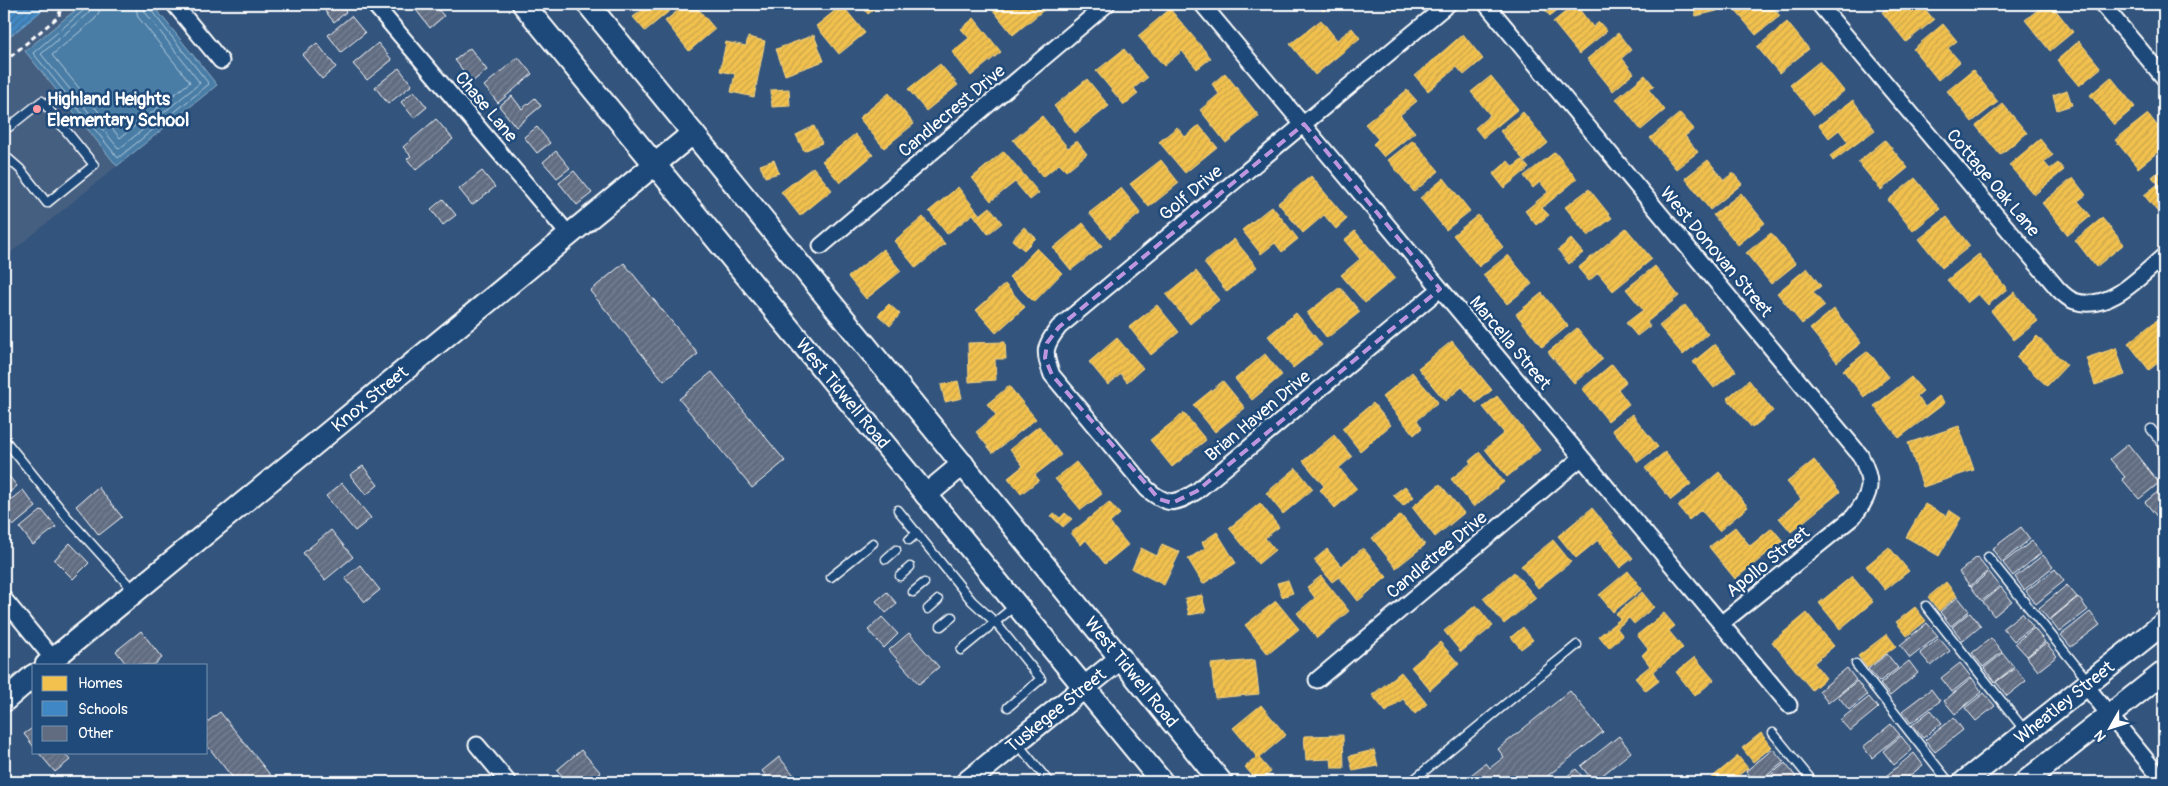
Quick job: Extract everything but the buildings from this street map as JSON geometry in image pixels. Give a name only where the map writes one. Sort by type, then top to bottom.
[{"type":"main road","name":"West Tidwell Road","points":[[523,4],[1162,782]]},
{"type":"main road","name":"West Tidwell Road","points":[[588,4],[1221,782]]},
{"type":"main road","name":"Knox Street","points":[[49,662],[692,133]]},
{"type":"main road","points":[[926,495],[963,464]]},
{"type":"main road","name":"Wheatley Street","points":[[1964,782],[2164,623]]},
{"type":"main road","name":"Tuskegee Street","points":[[967,782],[1121,658]]},
{"type":"main road","points":[[2025,782],[2164,672]]},
{"type":"main road","points":[[4,701],[32,677]]},
{"type":"street","points":[[174,4],[221,61]]},
{"type":"street","name":"Chase Lane","points":[[374,4],[569,235]]},
{"type":"street","name":"Candlecrest Drive","points":[[821,246],[1107,4]]},
{"type":"street","name":"Marcella Street","points":[[1202,4],[1722,623],[1789,706]]},
{"type":"street","name":"Golf Drive","points":[[1102,435],[1052,375],[1045,358],[1047,343],[1059,327],[1448,4]]},
{"type":"street","name":"West Donovan Street","points":[[1486,4],[1860,454],[1869,472],[1870,487],[1864,504],[1853,517],[1837,530]]},
{"type":"street","name":"Cottage Oak Lane","points":[[1819,4],[2058,289],[2073,301],[2098,302],[2116,295],[2164,256]]},
{"type":"street","points":[[2102,4],[2164,78]]},
{"type":"street","name":"Brian Haven Drive","points":[[1102,435],[1147,489],[1159,499],[1172,503],[1184,500],[1440,288]]},
{"type":"street","name":"Candletree Drive","points":[[1317,680],[1582,458]]},
{"type":"street","name":"Apollo Street","points":[[1722,623],[1837,530]]},
{"type":"street","points":[[4,599],[49,662]]},
{"type":"street","points":[[2088,685],[2109,716],[2164,782]]},
{"type":"street","points":[[477,745],[508,782]]},
{"type":"lane","points":[[4,155],[20,169],[47,203],[94,165],[42,101],[9,128]]},
{"type":"lane","points":[[2151,430],[2164,446]]},
{"type":"lane","points":[[4,439],[67,517],[136,592]]},
{"type":"lane","points":[[898,510],[955,587],[995,622],[1041,679],[1008,707]]},
{"type":"lane","points":[[909,540],[917,534]]},
{"type":"lane","points":[[831,577],[873,543]]},
{"type":"lane","points":[[886,559],[896,550]]},
{"type":"lane","points":[[1988,558],[2088,685]]},
{"type":"lane","points":[[900,576],[910,567]]},
{"type":"lane","points":[[914,592],[924,584]]},
{"type":"lane","points":[[928,609],[938,600]]},
{"type":"lane","points":[[965,607],[972,601]]},
{"type":"lane","points":[[961,650],[1017,604]]},
{"type":"lane","points":[[1926,606],[2027,733]]},
{"type":"lane","points":[[942,626],[952,617]]},
{"type":"lane","points":[[1411,782],[1577,645]]},
{"type":"lane","points":[[1856,664],[1949,782]]},
{"type":"lane","points":[[1773,732],[1813,782]]},
{"type":"lane","points":[[1016,743],[1049,782]]},
{"type":"path","points":[[4,62],[59,16],[60,4]]},
{"type":"highlighted area","points":[[1304,124],[1440,289],[1197,491],[1172,503],[1159,499],[1052,375],[1045,358],[1047,343],[1059,327]]},
{"type":"shaded area","name":"Highland Heights Elementary School","points":[[4,4],[83,4],[25,51],[117,166],[4,258]]},
{"type":"water","points":[[83,4],[152,4],[217,85],[117,166],[25,51]]},
{"type":"place","name":"Highland Heights Elementary School","points":[[37,109]]}]
